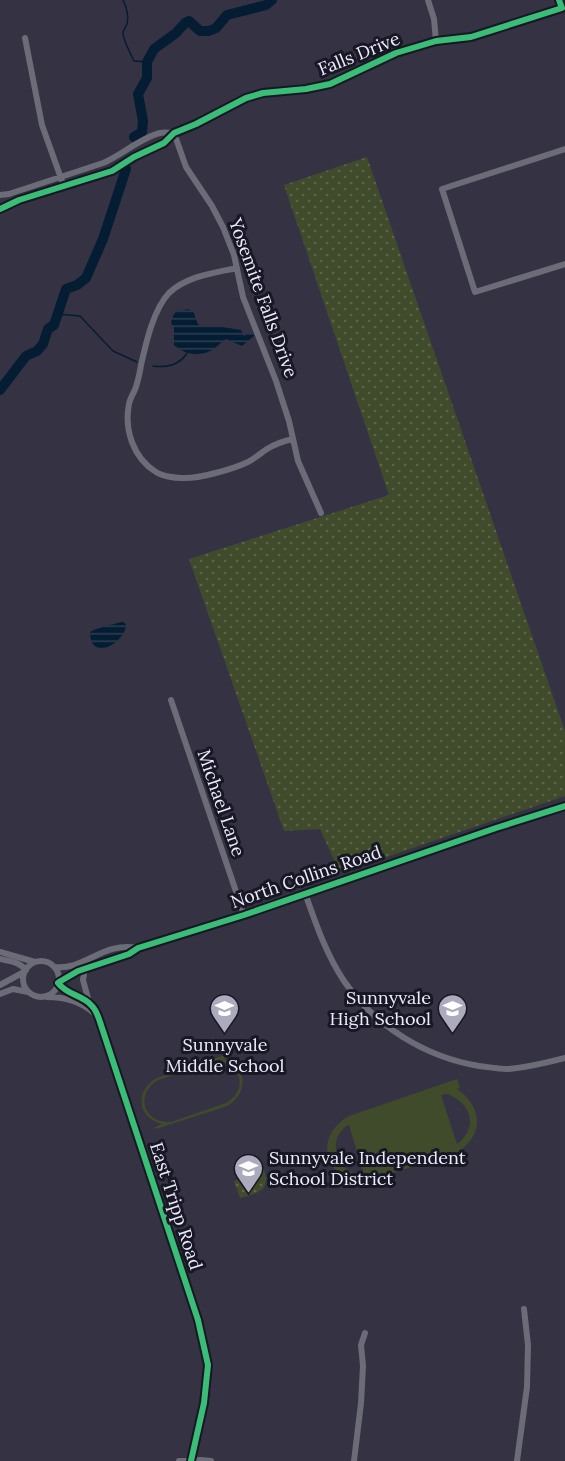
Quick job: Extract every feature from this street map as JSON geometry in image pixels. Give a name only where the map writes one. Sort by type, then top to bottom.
[{"type":"street","points":[[428,0],[434,19],[436,41]]},
{"type":"street","name":"Falls Drive","points":[[0,209],[19,200],[112,171],[134,157],[164,143],[174,133],[254,95],[330,84],[396,53],[436,41],[471,37],[562,8],[559,0]]},
{"type":"street","points":[[25,38],[42,125],[64,187]]},
{"type":"street","name":"Falls Drive","points":[[0,195],[104,163],[162,132],[174,133]]},
{"type":"street","name":"Yosemite Falls Drive","points":[[174,133],[186,167],[212,206],[234,255],[243,297],[276,381],[289,421],[298,461],[321,513]]},
{"type":"street","points":[[565,150],[442,189],[475,292],[565,264]]},
{"type":"street","points":[[237,268],[195,277],[169,294],[156,314],[129,403],[129,438],[142,460],[157,473],[180,478],[194,478],[238,466],[250,461],[268,448],[293,439]]},
{"type":"street","name":"Michael Lane","points":[[171,699],[244,915]]},
{"type":"street","name":"North Collins Road","points":[[58,982],[85,968],[129,954],[138,948],[244,915],[565,806]]},
{"type":"street","points":[[305,893],[323,943],[345,982],[377,1018],[417,1046],[442,1057],[467,1064],[506,1069],[546,1064],[565,1058]]},
{"type":"street","name":"North Collins Road","points":[[54,967],[73,965],[106,950],[121,946],[138,948]]},
{"type":"street","points":[[0,952],[35,962],[45,962],[54,967],[59,976],[58,982],[54,992],[44,997]]},
{"type":"street","points":[[0,959],[23,966],[25,971],[23,982],[29,992]]},
{"type":"street","points":[[0,985],[25,971],[35,962]]},
{"type":"street","name":"East Tripp Road","points":[[85,968],[83,980],[90,1003],[100,1022],[182,1269],[205,1350],[207,1365],[204,1403],[192,1461]]},
{"type":"street","points":[[58,982],[70,993],[90,1003]]},
{"type":"street","points":[[0,994],[13,989],[29,992],[39,997],[60,998],[92,1011],[100,1022]]},
{"type":"street","points":[[517,1461],[527,1387],[528,1345],[524,1309]]},
{"type":"street","points":[[354,1461],[361,1403],[363,1366],[361,1345],[364,1333]]},
{"type":"street","points":[[179,1461],[211,1461]]},
{"type":"green space","points":[[367,157],[565,731],[565,796],[340,873],[320,829],[284,831],[189,559],[389,495],[284,185]]},
{"type":"green space","points":[[228,1054],[229,1057],[223,1059],[238,1068],[243,1081],[239,1095],[227,1106],[156,1129],[155,1127],[162,1124],[147,1116],[143,1110],[142,1096],[150,1083],[157,1078]],"holes":[[[220,1061],[234,1068],[240,1080],[237,1092],[226,1103],[171,1122],[162,1121],[149,1114],[144,1100],[146,1093],[158,1080],[212,1062]]]},
{"type":"green space","points":[[457,1079],[460,1087],[457,1089],[472,1104],[477,1120],[472,1137],[458,1152],[371,1180],[356,1180],[344,1176],[334,1168],[327,1148],[330,1136],[337,1125],[349,1116]],"holes":[[[447,1094],[462,1103],[469,1116],[468,1131],[457,1144],[441,1095]],[[349,1125],[364,1174],[347,1169],[337,1156],[337,1139]]]},
{"type":"green space","points":[[256,1159],[264,1170],[266,1184],[260,1191],[240,1198],[234,1181],[252,1175],[248,1162]]},
{"type":"water","points":[[177,310],[193,311],[201,327],[241,330],[244,336],[253,333],[254,336],[242,346],[226,339],[205,353],[194,354],[183,351],[174,345],[174,327],[171,323]]},
{"type":"water","points":[[121,622],[126,624],[124,631],[115,643],[101,648],[92,641],[90,632]]},
{"type":"waterway","points":[[123,0],[128,15],[123,31],[126,42],[134,61],[147,62]]},
{"type":"waterway","points":[[134,137],[142,132],[143,121],[138,94],[147,78],[147,62],[154,49],[189,21],[200,31],[209,31],[216,28],[227,15],[266,5],[272,0]]},
{"type":"waterway","points":[[0,390],[26,356],[37,351],[43,344],[48,329],[54,325],[66,289],[86,278],[103,239],[126,169]]},
{"type":"waterway","points":[[57,314],[80,316],[113,351],[137,362]]},
{"type":"waterway","points":[[153,366],[172,365],[187,353]]},
{"type":"cycle path","points":[[0,209],[19,200],[112,171],[134,157],[164,143],[174,133],[246,98],[263,93],[330,84],[396,53],[436,41],[471,37],[562,8],[559,0]]},
{"type":"cycle path","points":[[59,982],[78,971],[129,954],[138,948],[244,915],[565,806]]},
{"type":"cycle path","points":[[58,983],[87,1002],[98,1015],[198,1320],[208,1365],[204,1403],[191,1461]]},
{"type":"place","name":"Sunnyvale Middle School","points":[[225,1034]]},
{"type":"place","name":"Sunnyvale High School","points":[[452,1034]]},
{"type":"place","name":"Sunnyvale Independent School District","points":[[248,1194]]}]
